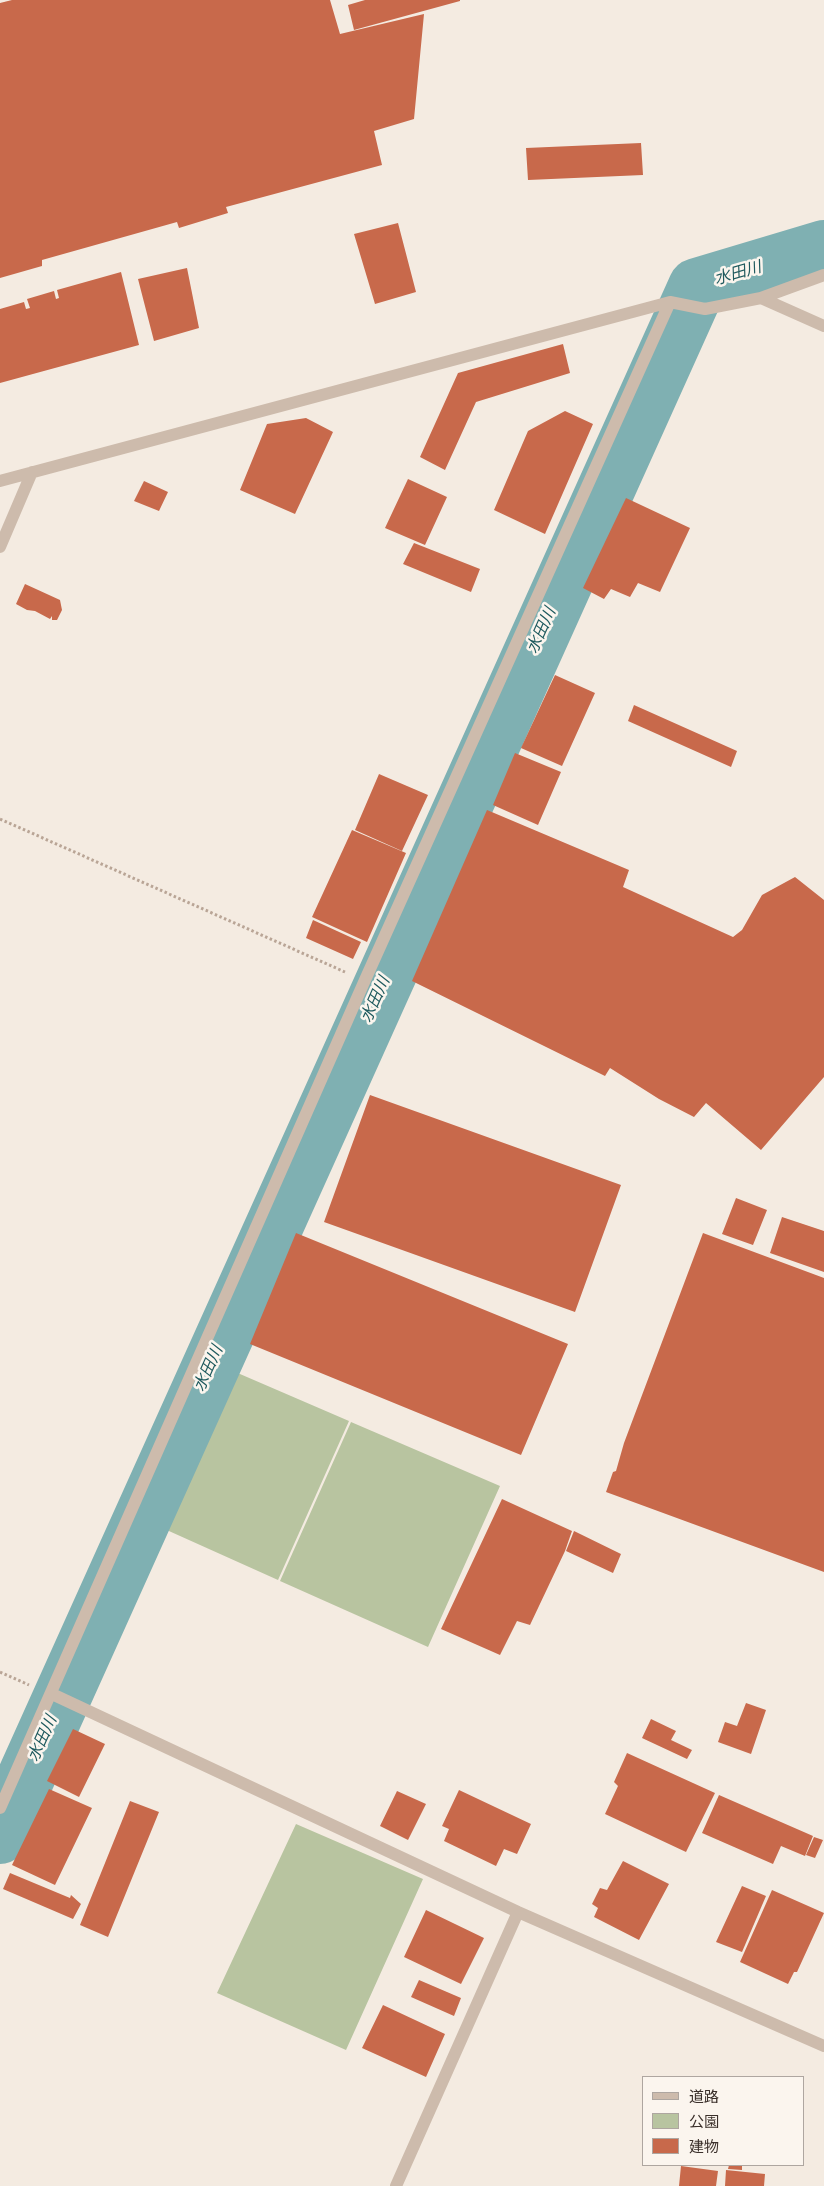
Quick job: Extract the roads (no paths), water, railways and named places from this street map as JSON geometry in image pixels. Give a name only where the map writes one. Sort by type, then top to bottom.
[{"type":"street","points":[[0,481],[670,302],[705,309],[761,298],[824,275]]},
{"type":"street","points":[[761,298],[824,326]]},
{"type":"street","points":[[0,1808],[52,1694],[365,980],[670,302]]},
{"type":"street","points":[[0,547],[32,472]]},
{"type":"street","points":[[52,1694],[518,1912],[824,2046]]},
{"type":"street","points":[[396,2186],[518,1912]]},
{"type":"waterway","name":"水田川","points":[[0,1835],[697,287],[824,249]]}]
